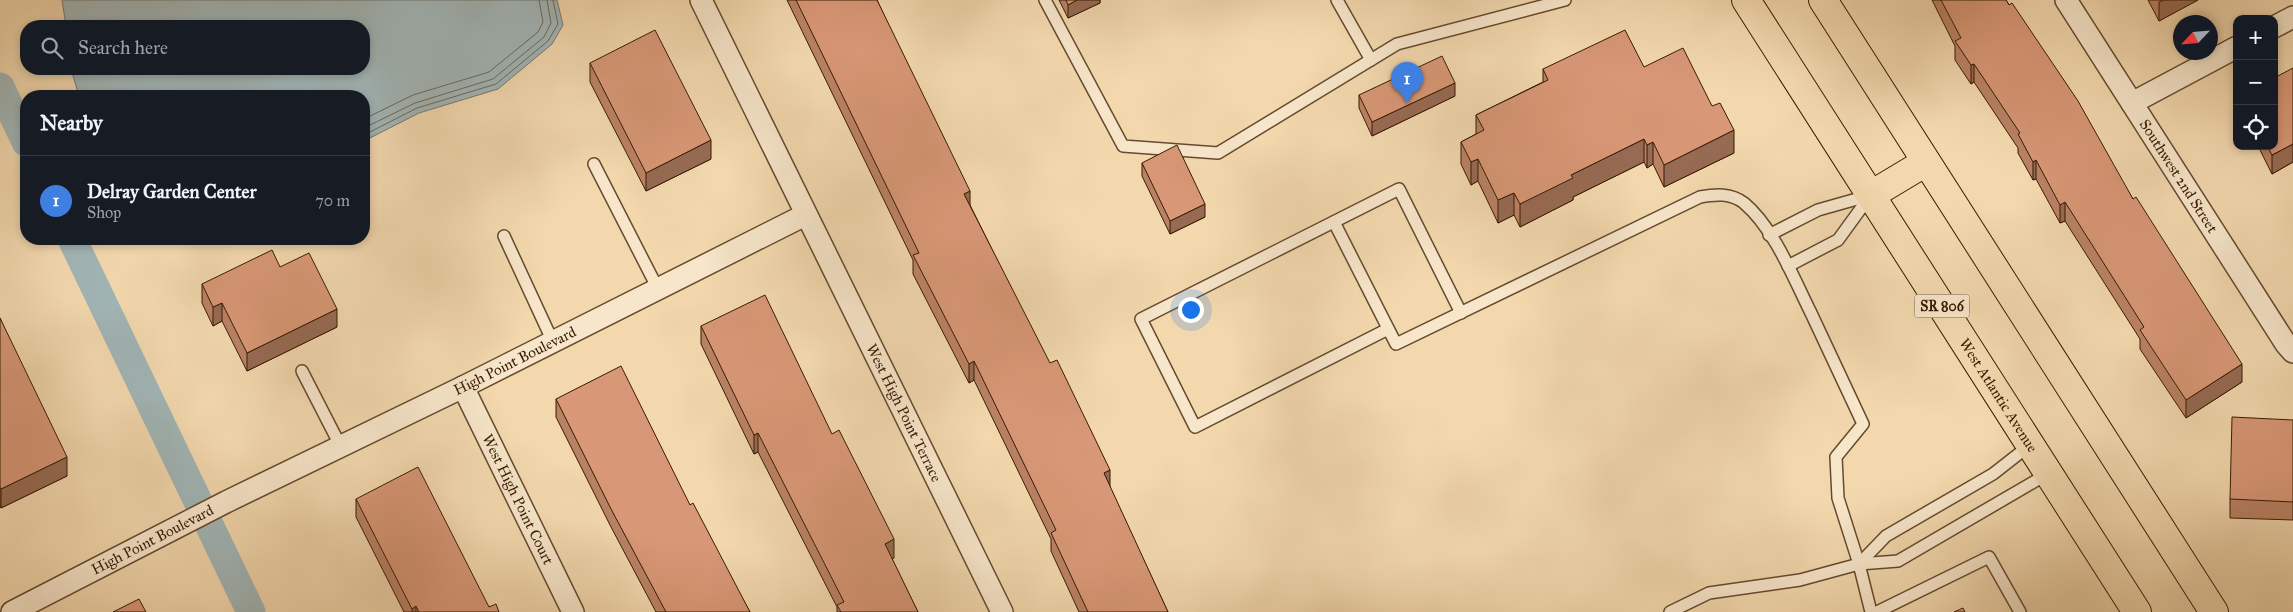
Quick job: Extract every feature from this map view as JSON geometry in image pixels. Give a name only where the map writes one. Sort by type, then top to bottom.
[{"type":"main road","name":"West Atlantic Avenue","points":[[1746,0],[2138,612]]},
{"type":"main road","points":[[1823,0],[2214,612]]},
{"type":"main road","points":[[1871,195],[1926,162]]},
{"type":"street","points":[[701,0],[805,214]]},
{"type":"street","name":"Southwest 2nd Street","points":[[2066,0],[2293,352]]},
{"type":"street","points":[[2278,25],[2293,17]]},
{"type":"street","points":[[2132,103],[2233,49]]},
{"type":"street","name":"High Point Boulevard","points":[[12,612],[226,502],[463,387],[805,214]]},
{"type":"street","name":"West High Point Terrace","points":[[805,214],[1002,612]]},
{"type":"street","name":"West High Point Court","points":[[463,387],[573,612]]},
{"type":"lane","points":[[1045,0],[1123,146],[1218,154],[1397,44],[1565,0]]},
{"type":"lane","points":[[1337,0],[1371,60]]},
{"type":"lane","points":[[594,164],[658,289]]},
{"type":"lane","points":[[1388,329],[1195,427],[1141,319],[1399,189],[1461,313]]},
{"type":"lane","points":[[1334,222],[1396,344],[1700,196],[1715,194],[1730,196],[1743,203],[1769,235],[1788,266],[1863,424],[1836,457],[1838,498],[1872,612]]},
{"type":"lane","points":[[1769,235],[1818,210],[1871,195]]},
{"type":"lane","points":[[1788,266],[1838,240],[1871,195]]},
{"type":"lane","points":[[504,236],[553,342]]},
{"type":"lane","points":[[302,370],[341,447]]},
{"type":"lane","points":[[1859,564],[1886,536],[1993,474],[2030,445]]},
{"type":"lane","points":[[1670,612],[1708,592],[1800,580],[1859,564],[1898,561],[2049,472]]},
{"type":"lane","points":[[1877,612],[1988,558],[2020,612]]},
{"type":"water","points":[[62,0],[557,0],[563,25],[552,44],[498,89],[419,113],[370,138],[370,90],[77,90],[73,75],[370,75],[370,20],[65,20]]},
{"type":"building","points":[[796,0],[877,0],[970,191],[964,194],[1050,363],[1057,360],[1110,470],[1104,473],[1168,612],[1088,612],[1051,533],[1056,530],[974,361],[969,364],[913,255],[919,253]]},
{"type":"building","points":[[1066,0],[1077,0],[1068,5]]},
{"type":"building","points":[[1941,0],[2006,0],[2009,5],[2012,3],[2078,101],[2133,199],[2136,197],[2242,364],[2186,400],[2140,330],[2144,327],[2065,202],[2060,205],[2036,160],[2033,162],[2018,134],[2020,133],[1974,64],[1971,65],[1955,41],[1961,38]]},
{"type":"building","points":[[655,30],[711,140],[646,173],[590,63]]},
{"type":"building","points":[[1625,30],[1644,67],[1683,48],[1712,106],[1720,103],[1734,130],[1664,165],[1653,142],[1647,145],[1644,139],[1571,175],[1573,178],[1520,204],[1514,193],[1498,200],[1478,159],[1471,162],[1461,142],[1484,130],[1476,115],[1548,80],[1543,69]]},
{"type":"building","points":[[1442,56],[1455,83],[1372,122],[1359,95]]},
{"type":"building","points":[[2293,68],[2293,144],[2272,155],[2269,150],[2278,150],[2278,76]]},
{"type":"building","points":[[1177,145],[1205,204],[1170,221],[1142,163]]},
{"type":"building","points":[[272,250],[280,267],[309,253],[337,309],[247,353],[222,303],[213,307],[202,284]]},
{"type":"building","points":[[765,295],[832,434],[839,430],[894,539],[885,544],[918,612],[841,612],[837,605],[844,602],[758,433],[754,435],[701,326]]},
{"type":"building","points":[[0,318],[67,457],[1,489],[0,487]]},
{"type":"building","points":[[621,366],[690,505],[693,503],[750,612],[666,612],[611,509],[556,399]]},
{"type":"building","points":[[2232,417],[2293,420],[2293,502],[2230,499]]},
{"type":"building","points":[[418,467],[489,607],[496,604],[499,612],[419,612],[416,606],[412,609],[356,499]]},
{"type":"building","points":[[139,599],[146,612],[113,612]]},
{"type":"building","points":[[1963,608],[1965,612],[1954,612]]},
{"type":"waterway","points":[[0,87],[20,129]]},
{"type":"waterway","points":[[75,245],[251,612]]},
{"type":"place","name":"Delray Garden Center","points":[[1407,103]]}]
